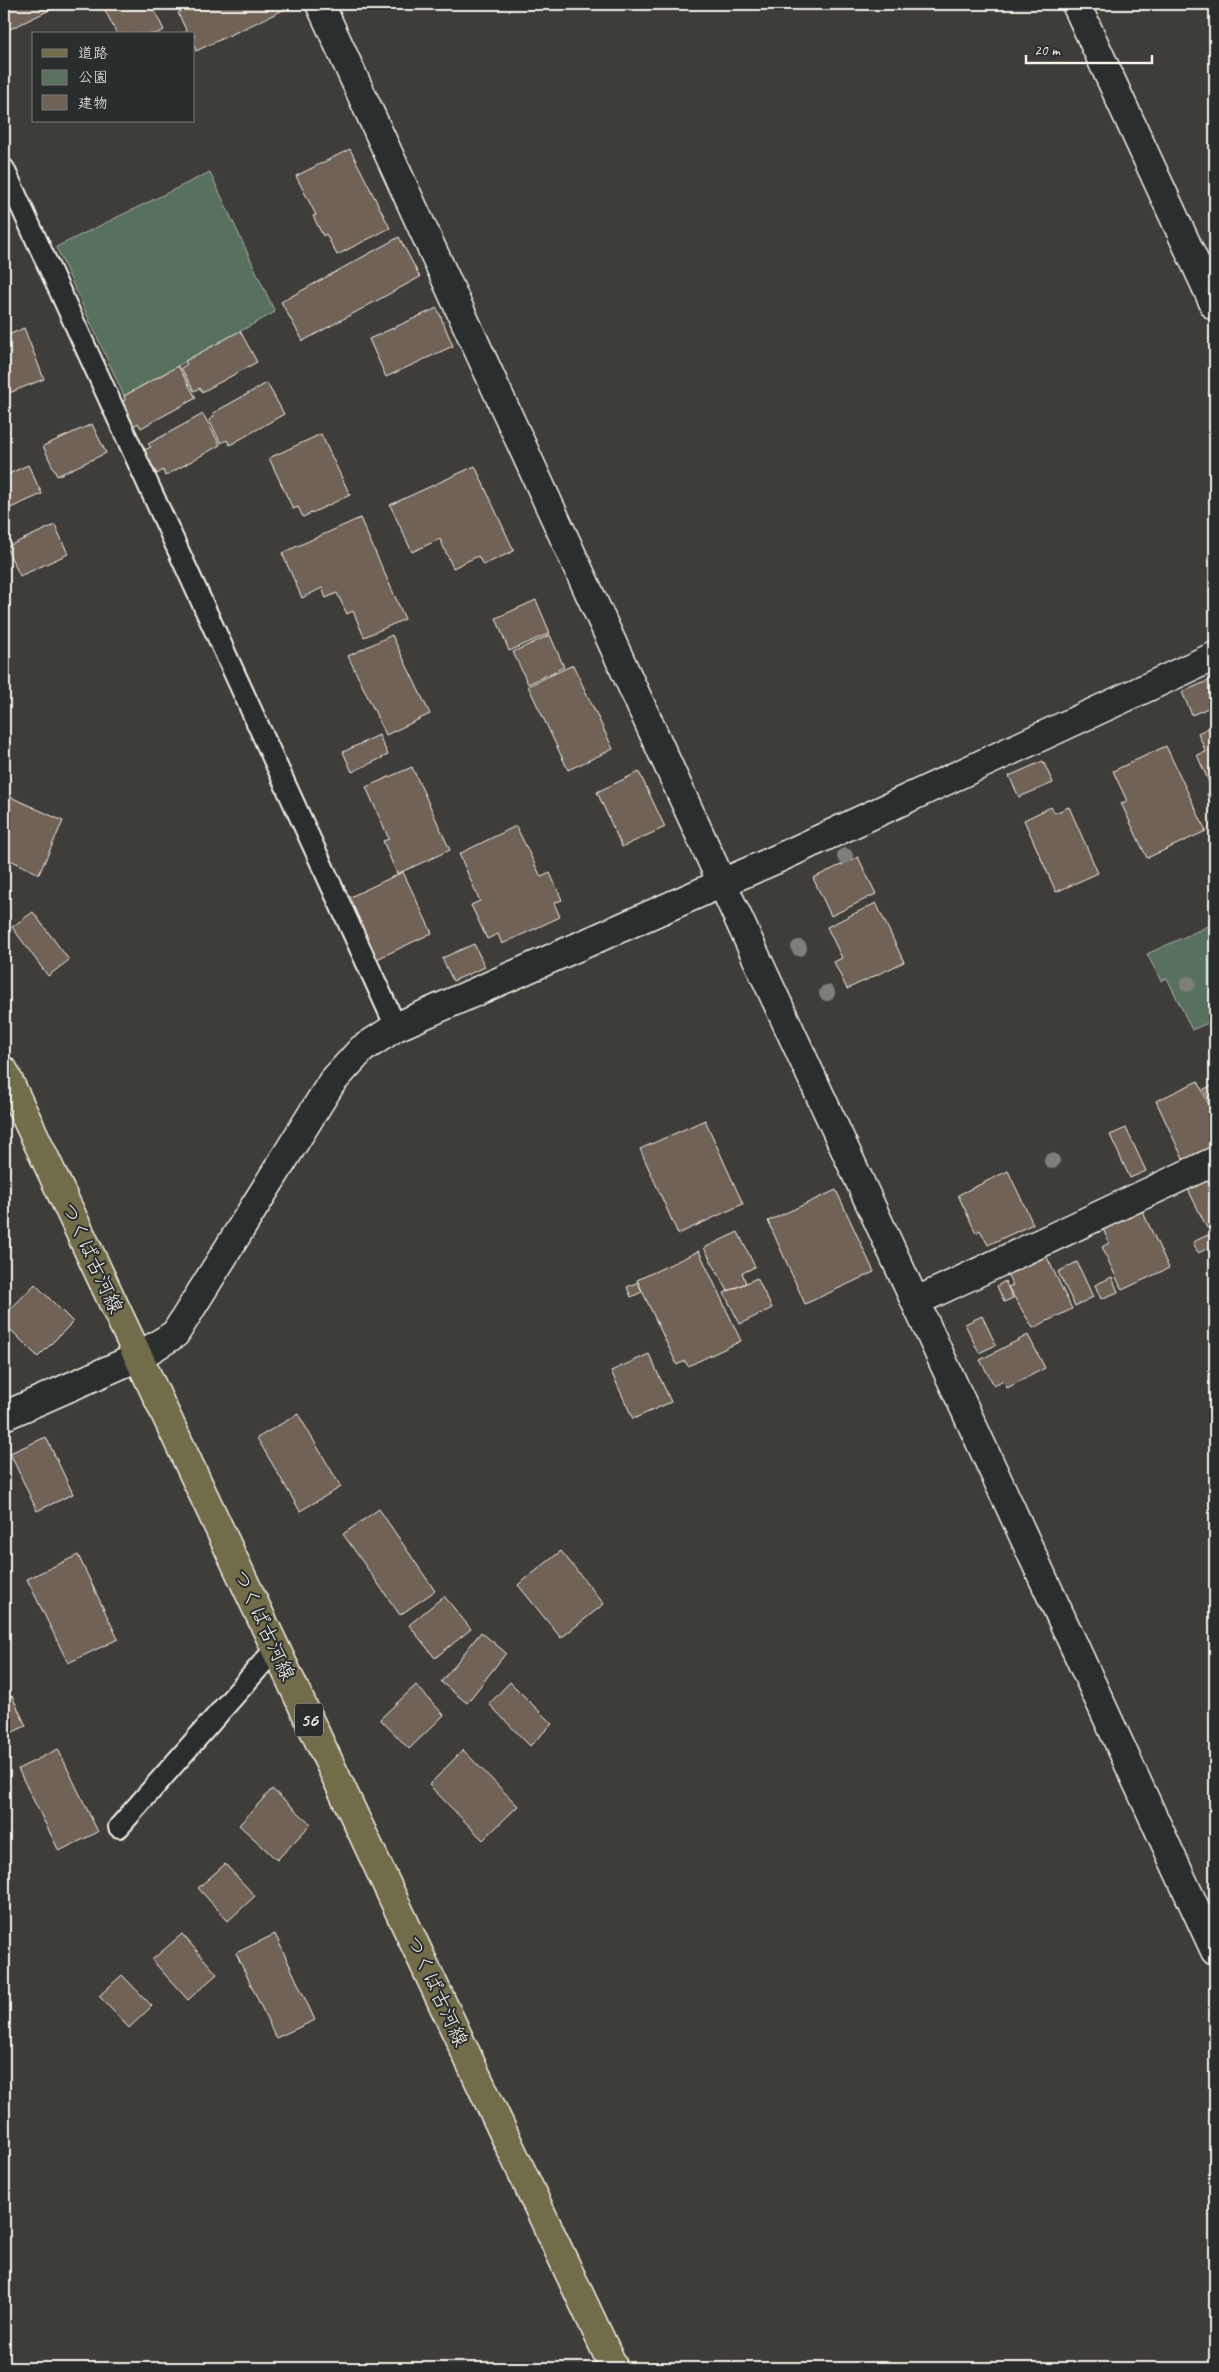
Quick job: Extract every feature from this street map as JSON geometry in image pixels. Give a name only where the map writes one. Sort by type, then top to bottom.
[{"type":"main road","name":"つくば古河線","points":[[4,1071],[614,2368]]},
{"type":"street","points":[[320,4],[722,883],[917,1301],[1215,1951]]},
{"type":"street","points":[[1076,4],[1215,306]]},
{"type":"street","points":[[4,1416],[138,1357],[175,1334],[332,1082],[362,1049],[396,1027],[722,883],[1215,656]]},
{"type":"street","points":[[917,1301],[1215,1161]]},
{"type":"lane","points":[[4,169],[396,1027]]},
{"type":"lane","points":[[119,1827],[276,1648]]},
{"type":"green space","points":[[210,172],[275,312],[124,396],[56,247]]},
{"type":"green space","points":[[1215,923],[1215,1020],[1192,1030],[1167,978],[1161,981],[1147,954]]},
{"type":"building","points":[[4,4],[55,4],[56,7],[4,32]]},
{"type":"building","points":[[113,4],[151,4],[164,30],[160,32],[116,32],[104,8]]},
{"type":"building","points":[[180,4],[294,5],[196,51],[195,32],[187,32],[178,13],[183,10]]},
{"type":"building","points":[[350,149],[390,228],[337,255],[326,234],[323,236],[313,216],[316,215],[296,176]]},
{"type":"building","points":[[399,237],[420,277],[303,341],[281,302]]},
{"type":"building","points":[[437,308],[453,346],[386,377],[369,339]]},
{"type":"building","points":[[24,328],[44,379],[4,395],[4,337]]},
{"type":"building","points":[[240,331],[257,362],[202,392],[200,388],[194,391],[181,368],[187,364],[185,361]]},
{"type":"building","points":[[178,366],[196,398],[141,428],[138,423],[132,427],[119,403],[125,400],[124,396]]},
{"type":"building","points":[[267,383],[284,414],[230,445],[227,440],[221,443],[209,420],[214,416],[213,413]]},
{"type":"building","points":[[203,414],[220,445],[165,476],[163,470],[157,474],[144,450],[151,447],[148,444]]},
{"type":"building","points":[[92,424],[106,453],[57,476],[43,446]]},
{"type":"building","points":[[321,434],[350,495],[303,517],[298,507],[293,509],[269,458]]},
{"type":"building","points":[[28,465],[42,494],[4,511],[4,476]]},
{"type":"building","points":[[475,466],[514,551],[483,565],[478,556],[453,568],[440,539],[412,552],[390,505]]},
{"type":"building","points":[[360,518],[405,619],[364,637],[353,611],[347,614],[337,593],[326,598],[322,588],[302,598],[282,553]]},
{"type":"building","points":[[55,525],[68,554],[20,576],[6,547]]},
{"type":"building","points":[[536,600],[550,633],[509,651],[496,618]]},
{"type":"building","points":[[392,635],[430,714],[386,735],[348,656]]},
{"type":"building","points":[[550,635],[564,667],[528,684],[513,652]]},
{"type":"building","points":[[573,665],[613,749],[568,770],[528,686]]},
{"type":"building","points":[[1215,678],[1215,705],[1192,715],[1182,692]]},
{"type":"building","points":[[1215,725],[1215,812],[1207,794],[1213,791],[1197,755],[1206,752],[1198,733]]},
{"type":"building","points":[[379,735],[388,755],[352,772],[343,752]]},
{"type":"building","points":[[1166,746],[1206,831],[1147,858],[1121,803],[1127,801],[1113,771]]},
{"type":"building","points":[[1043,761],[1053,783],[1019,797],[1009,776]]},
{"type":"building","points":[[412,767],[450,850],[397,874],[383,841],[389,839],[366,787]]},
{"type":"building","points":[[639,772],[665,827],[622,847],[597,792]]},
{"type":"building","points":[[4,794],[63,821],[39,874],[4,857]]},
{"type":"building","points":[[1051,807],[1055,813],[1069,807],[1098,873],[1056,892],[1024,820]]},
{"type":"building","points":[[516,826],[541,877],[550,873],[562,900],[554,903],[560,917],[502,944],[498,934],[487,939],[471,905],[480,901],[459,854]]},
{"type":"building","points":[[858,857],[876,894],[831,916],[813,878]]},
{"type":"building","points":[[403,872],[432,933],[377,959],[348,898]]},
{"type":"building","points":[[876,903],[904,962],[847,989],[834,962],[842,958],[827,927]]},
{"type":"building","points":[[33,912],[69,960],[48,976],[12,927]]},
{"type":"building","points":[[474,944],[485,967],[453,981],[442,958]]},
{"type":"building","points":[[1198,1081],[1215,1118],[1215,1146],[1184,1161],[1156,1101]]},
{"type":"building","points":[[1215,1084],[1215,1100],[1210,1102],[1204,1089]]},
{"type":"building","points":[[705,1120],[743,1204],[678,1234],[640,1149]]},
{"type":"building","points":[[1126,1128],[1146,1171],[1130,1178],[1110,1135]]},
{"type":"building","points":[[1008,1171],[1033,1224],[988,1245],[980,1230],[976,1233],[958,1195]]},
{"type":"building","points":[[1215,1173],[1215,1226],[1207,1228],[1187,1187]]},
{"type":"building","points":[[836,1190],[874,1272],[805,1304],[768,1221]]},
{"type":"building","points":[[1140,1206],[1169,1268],[1122,1290],[1102,1247],[1109,1243],[1101,1224]]},
{"type":"building","points":[[738,1232],[755,1267],[742,1273],[746,1283],[728,1291],[704,1248]]},
{"type":"building","points":[[1208,1235],[1213,1246],[1198,1253],[1193,1242]]},
{"type":"building","points":[[699,1251],[741,1341],[688,1366],[685,1361],[677,1365],[637,1280]]},
{"type":"building","points":[[1044,1251],[1072,1309],[1033,1328],[1008,1287],[1013,1285],[1005,1270]]},
{"type":"building","points":[[1077,1262],[1093,1297],[1075,1306],[1058,1272]]},
{"type":"building","points":[[1112,1277],[1118,1292],[1101,1299],[1095,1285]]},
{"type":"building","points":[[757,1278],[772,1308],[740,1324],[724,1293]]},
{"type":"building","points":[[1005,1281],[1013,1298],[1004,1302],[997,1286]]},
{"type":"building","points":[[638,1282],[642,1292],[631,1297],[627,1287]]},
{"type":"building","points":[[35,1284],[73,1322],[38,1357],[4,1323],[4,1316]]},
{"type":"building","points":[[982,1316],[996,1345],[979,1353],[965,1324]]},
{"type":"building","points":[[1028,1335],[1045,1368],[1007,1388],[1004,1380],[994,1385],[980,1360]]},
{"type":"building","points":[[649,1354],[671,1402],[633,1419],[611,1371]]},
{"type":"building","points":[[298,1414],[341,1487],[300,1511],[257,1438]]},
{"type":"building","points":[[46,1437],[73,1494],[37,1511],[10,1453]]},
{"type":"building","points":[[379,1509],[435,1591],[400,1615],[343,1534]]},
{"type":"building","points":[[561,1551],[604,1604],[561,1638],[518,1585]]},
{"type":"building","points":[[78,1555],[118,1639],[68,1663],[27,1579]]},
{"type":"building","points":[[444,1596],[471,1629],[435,1658],[409,1625]]},
{"type":"building","points":[[481,1632],[506,1653],[467,1703],[441,1682]]},
{"type":"building","points":[[510,1682],[552,1724],[530,1746],[489,1704]]},
{"type":"building","points":[[416,1685],[444,1715],[409,1749],[380,1719]]},
{"type":"building","points":[[12,1696],[26,1726],[4,1736],[4,1700]]},
{"type":"building","points":[[58,1749],[98,1832],[59,1851],[18,1769]]},
{"type":"building","points":[[463,1750],[518,1806],[483,1840],[429,1785]]},
{"type":"building","points":[[272,1789],[311,1824],[277,1860],[239,1825]]},
{"type":"building","points":[[225,1864],[255,1896],[228,1921],[198,1888]]},
{"type":"building","points":[[182,1934],[217,1974],[188,2000],[152,1960]]},
{"type":"building","points":[[275,1934],[315,2020],[276,2038],[236,1953]]},
{"type":"building","points":[[122,1975],[152,2006],[129,2028],[99,1996]]}]
